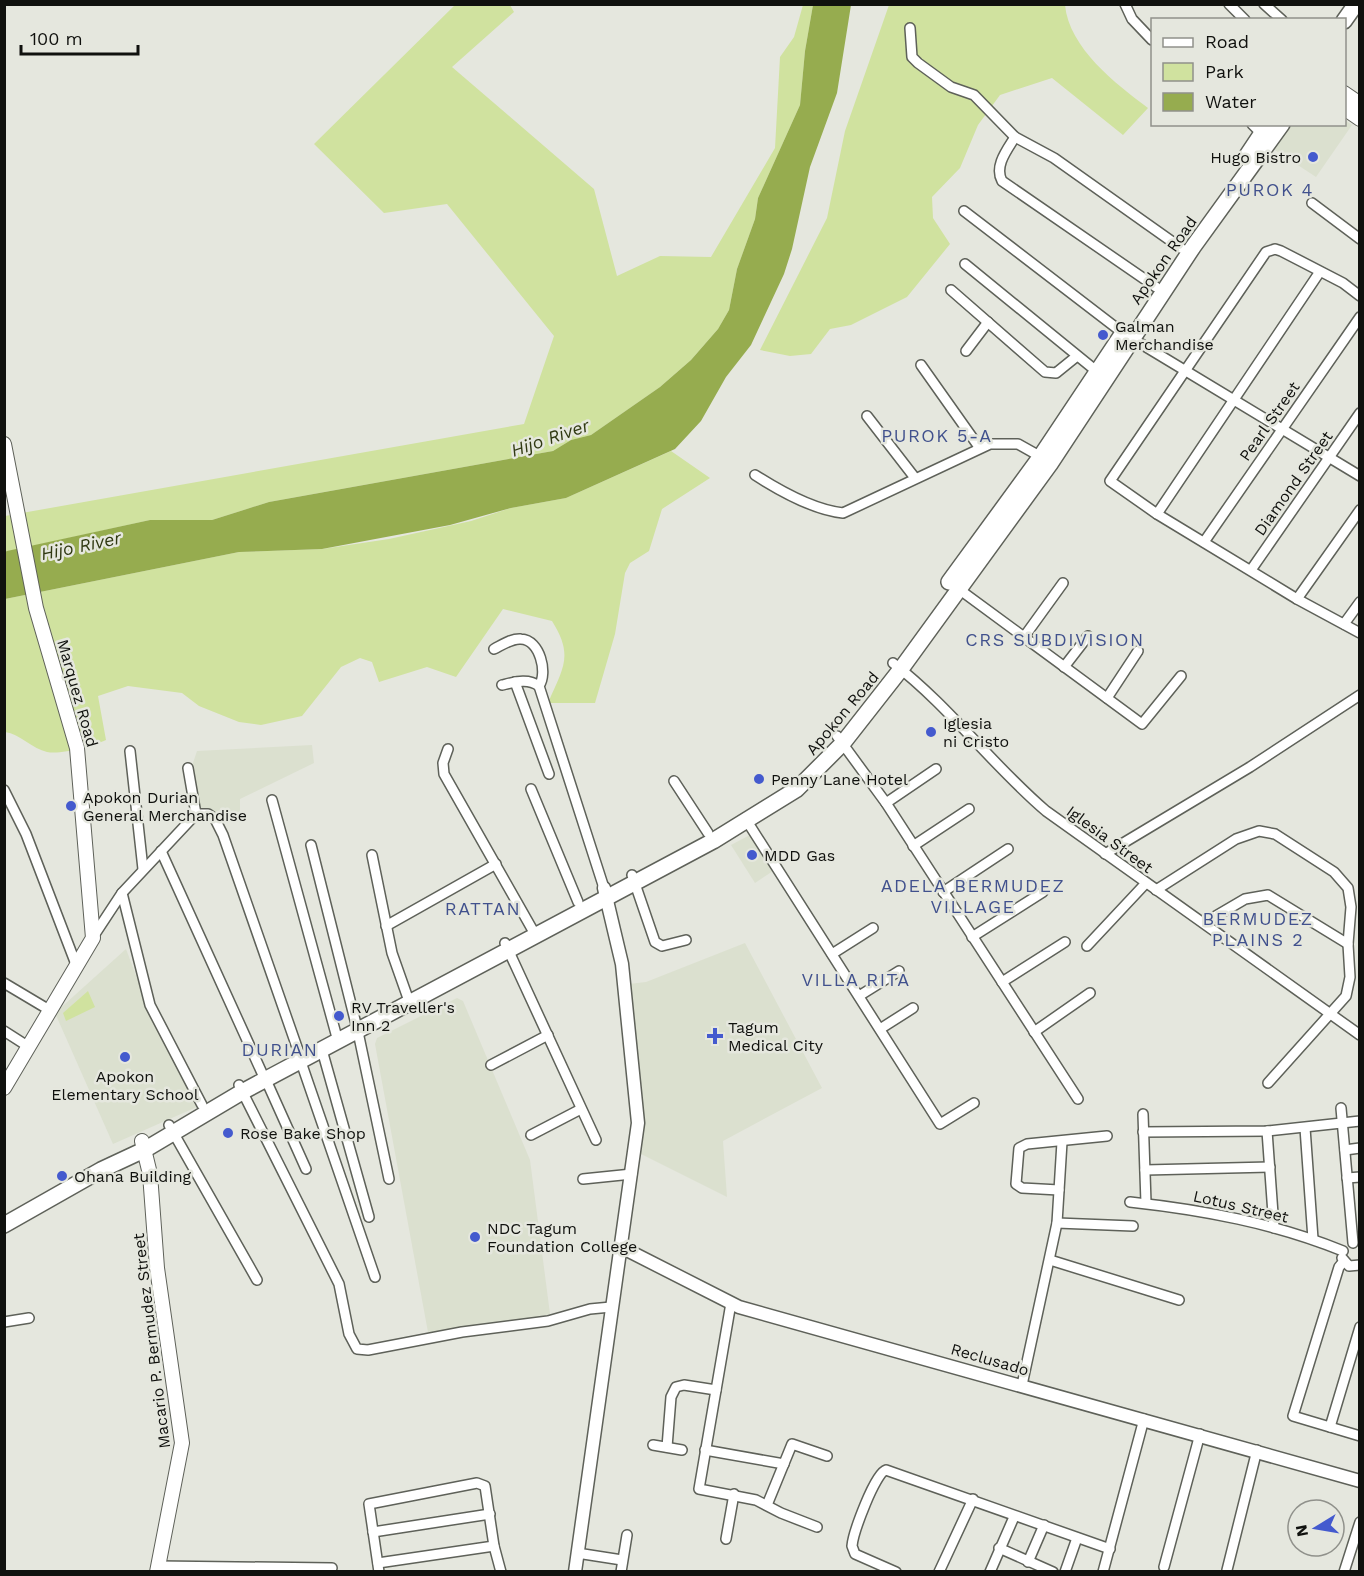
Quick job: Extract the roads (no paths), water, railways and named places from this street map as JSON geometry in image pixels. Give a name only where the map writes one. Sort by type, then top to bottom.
[{"type":"highway","name":"Apokon Road","points":[[1127,335],[1281,126]]},
{"type":"highway","name":"Apokon Road","points":[[534,932],[578,902],[634,879],[745,817],[793,783],[840,740],[897,666],[1045,460],[1102,375],[1155,286],[1261,128]]},
{"type":"highway","name":"Apokon Road","points":[[634,879],[708,833],[745,817]]},
{"type":"highway","name":"Apokon Road","points":[[171,1129],[202,1106],[300,1058],[322,1050],[357,1028],[605,892]]},
{"type":"highway","name":"Apokon Road","points":[[300,1058],[336,1034],[357,1028]]},
{"type":"highway","name":"Apokon Road","points":[[4,1226],[241,1088]]},
{"type":"main road","points":[[1346,94],[1359,104]]},
{"type":"main road","points":[[1346,109],[1359,119]]},
{"type":"main road","name":"Marquez Road","points":[[4,444],[36,608],[77,748],[93,938]]},
{"type":"main road","points":[[4,1088],[93,938]]},
{"type":"main road","name":"Macario P. Bermudez Street","points":[[144,1145],[158,1283],[182,1443],[158,1569]]},
{"type":"street","points":[[1125,4],[1132,19],[1151,39]]},
{"type":"street","points":[[1229,4],[1243,18]]},
{"type":"street","points":[[1264,4],[1280,18]]},
{"type":"street","points":[[910,28],[912,57],[918,63],[951,87],[974,95],[1014,137],[1054,158],[1181,248]]},
{"type":"street","points":[[1014,137],[1000,162],[999,176],[1002,181],[1155,286]]},
{"type":"street","points":[[1312,203],[1359,239]]},
{"type":"street","points":[[964,211],[1127,335],[1359,476]]},
{"type":"street","points":[[1359,296],[1344,283],[1272,249],[1266,252],[1110,481],[1157,514],[1297,599],[1359,633]]},
{"type":"street","points":[[965,264],[1102,375]]},
{"type":"street","points":[[1157,514],[1319,273]]},
{"type":"street","points":[[951,290],[1049,374],[1056,373],[1077,356]]},
{"type":"street","name":"Pearl Street","points":[[1204,542],[1359,317]]},
{"type":"street","points":[[966,351],[988,322]]},
{"type":"street","points":[[921,365],[979,447]]},
{"type":"street","name":"Diamond Street","points":[[1251,570],[1359,413]]},
{"type":"street","points":[[867,416],[915,478]]},
{"type":"street","points":[[754,475],[789,494],[831,511],[843,513],[979,447],[1008,442],[1018,444],[1045,460]]},
{"type":"street","points":[[1297,599],[1359,510]]},
{"type":"street","points":[[1024,637],[1063,583]]},
{"type":"street","points":[[954,585],[1142,724],[1181,676]]},
{"type":"street","points":[[1344,624],[1359,602]]},
{"type":"street","points":[[1064,667],[1088,636]]},
{"type":"street","points":[[494,649],[519,638],[531,644],[541,662],[543,676],[539,686],[605,892],[622,964],[638,1109],[632,1174],[611,1307],[575,1572]]},
{"type":"street","points":[[1107,698],[1138,651]]},
{"type":"street","name":"Iglesia Street","points":[[897,666],[1026,794],[1146,884],[1359,1035]]},
{"type":"street","points":[[502,685],[515,682],[534,683],[539,686]]},
{"type":"street","points":[[515,682],[549,774]]},
{"type":"street","points":[[1105,854],[1250,767],[1359,695]]},
{"type":"street","points":[[840,740],[886,804],[1078,1099]]},
{"type":"street","points":[[448,749],[443,763],[444,774],[534,932]]},
{"type":"street","points":[[130,751],[142,869]]},
{"type":"street","points":[[189,768],[196,814]]},
{"type":"street","points":[[886,804],[936,769]]},
{"type":"street","points":[[674,782],[708,833]]},
{"type":"street","points":[[531,789],[578,902]]},
{"type":"street","points":[[4,790],[26,834],[77,967]]},
{"type":"street","points":[[272,800],[336,1034]]},
{"type":"street","points":[[913,846],[969,809]]},
{"type":"street","points":[[93,938],[122,893],[142,869],[196,814],[207,814],[219,825],[250,906],[375,1277]]},
{"type":"street","points":[[745,817],[940,1124],[974,1103]]},
{"type":"street","points":[[1156,890],[1236,839],[1267,831],[1342,879],[1350,898],[1348,989],[1342,1003],[1268,1083]]},
{"type":"street","points":[[311,845],[357,1028],[389,1179]]},
{"type":"street","points":[[943,892],[1008,849]]},
{"type":"street","points":[[161,851],[306,1169]]},
{"type":"street","points":[[372,855],[392,953],[408,1000]]},
{"type":"street","points":[[386,926],[496,864]]},
{"type":"street","points":[[634,879],[655,942],[662,946],[686,940]]},
{"type":"street","points":[[1087,946],[1146,884]]},
{"type":"street","points":[[972,937],[1043,892]]},
{"type":"street","points":[[122,893],[150,1005],[202,1106]]},
{"type":"street","points":[[1204,923],[1245,899],[1268,896],[1348,944]]},
{"type":"street","points":[[832,954],[873,928]]},
{"type":"street","points":[[1002,982],[1065,942]]},
{"type":"street","points":[[507,947],[596,1140]]},
{"type":"street","points":[[859,996],[899,971]]},
{"type":"street","points":[[4,983],[51,1011]]},
{"type":"street","points":[[1034,1032],[1090,993]]},
{"type":"street","points":[[880,1029],[913,1008]]},
{"type":"street","points":[[4,1031],[29,1047]]},
{"type":"street","points":[[491,1065],[548,1035]]},
{"type":"street","points":[[322,1050],[369,1217]]},
{"type":"street","points":[[241,1088],[339,1284],[349,1334],[357,1349],[368,1350],[480,1329],[548,1321],[590,1309],[611,1307]]},
{"type":"street","points":[[1341,1108],[1347,1178],[1354,1205],[1356,1239],[1342,1251],[1344,1261],[1349,1266],[1358,1269]]},
{"type":"street","points":[[531,1135],[581,1109]]},
{"type":"street","points":[[1143,1114],[1146,1203]]},
{"type":"street","points":[[1143,1132],[1267,1131],[1359,1121]]},
{"type":"street","points":[[1305,1128],[1313,1239]]},
{"type":"street","points":[[171,1129],[257,1280]]},
{"type":"street","points":[[1267,1131],[1274,1228]]},
{"type":"street","points":[[1059,1190],[1022,1188],[1016,1184],[1019,1148],[1027,1144],[1107,1136]]},
{"type":"street","points":[[1022,1385],[1057,1223],[1062,1142]]},
{"type":"street","points":[[1345,1150],[1359,1148]]},
{"type":"street","points":[[1145,1170],[1270,1167]]},
{"type":"street","points":[[583,1179],[632,1174]]},
{"type":"street","points":[[1347,1178],[1359,1177]]},
{"type":"street","name":"Lotus Street","points":[[1130,1202],[1220,1214],[1313,1239],[1342,1251]]},
{"type":"street","points":[[1057,1223],[1133,1226]]},
{"type":"street","name":"Reclusado","points":[[621,1247],[731,1304],[1257,1450],[1359,1481]]},
{"type":"street","points":[[1050,1260],[1179,1300]]},
{"type":"street","points":[[1344,1261],[1337,1273],[1293,1416],[1359,1436]]},
{"type":"street","points":[[731,1304],[699,1489],[734,1494],[767,1505],[818,1527]]},
{"type":"street","points":[[4,1322],[29,1318]]},
{"type":"street","points":[[1330,1427],[1359,1327]]},
{"type":"street","points":[[667,1447],[671,1397],[676,1387],[684,1385],[716,1390]]},
{"type":"street","points":[[1103,1572],[1144,1419]]},
{"type":"street","points":[[1164,1567],[1200,1434]]},
{"type":"street","points":[[767,1505],[792,1444],[827,1456]]},
{"type":"street","points":[[652,1445],[682,1450]]},
{"type":"street","points":[[705,1450],[784,1464]]},
{"type":"street","points":[[1227,1570],[1257,1450]]},
{"type":"street","points":[[896,1572],[855,1554],[852,1546],[869,1497],[882,1471],[891,1471],[973,1499],[1014,1517],[1044,1525],[1110,1549]]},
{"type":"street","points":[[494,1546],[379,1567],[369,1504],[472,1483],[485,1486],[494,1546],[501,1572]]},
{"type":"street","points":[[726,1539],[734,1494]]},
{"type":"street","points":[[939,1572],[973,1499]]},
{"type":"street","points":[[373,1532],[490,1514]]},
{"type":"street","points":[[990,1572],[1014,1517]]},
{"type":"street","points":[[1344,1572],[1359,1522]]},
{"type":"street","points":[[1028,1562],[1044,1525]]},
{"type":"street","points":[[621,1572],[627,1535]]},
{"type":"street","points":[[1065,1572],[1077,1538]]},
{"type":"street","points":[[999,1548],[1053,1572]]},
{"type":"street","points":[[577,1553],[622,1560]]},
{"type":"street","points":[[158,1569],[332,1568]]},
{"type":"water","name":"Hijo River","points":[[813,5],[851,5],[837,93],[810,167],[792,249],[784,274],[751,345],[726,377],[701,421],[675,449],[566,498],[511,508],[450,525],[322,549],[239,552],[5,599],[5,552],[7,551],[150,520],[212,520],[269,502],[553,451],[571,440],[591,435],[660,387],[691,360],[718,329],[729,310],[737,269],[755,219],[758,198],[800,105],[805,51]]},
{"type":"place","name":"Hugo Bistro","points":[[1313,157]]},
{"type":"place","name":"Galman Merchandise","points":[[1103,335]]},
{"type":"place","name":"Iglesia ni Cristo","points":[[931,732]]},
{"type":"place","name":"Penny Lane Hotel","points":[[759,779]]},
{"type":"place","name":"Apokon Durian General Merchandise","points":[[71,806]]},
{"type":"place","name":"MDD Gas","points":[[752,855]]},
{"type":"place","name":"RV Traveller's Inn 2","points":[[339,1016]]},
{"type":"place","name":"Tagum Medical City","points":[[715,1036]]},
{"type":"place","name":"Apokon Elementary School","points":[[125,1057]]},
{"type":"place","name":"Rose Bake Shop","points":[[228,1133]]},
{"type":"place","name":"Ohana Building","points":[[62,1176]]},
{"type":"place","name":"NDC Tagum Foundation College","points":[[475,1237]]},
{"type":"district","name":"PUROK 4","points":[[1270,190]]},
{"type":"district","name":"PUROK 5-A","points":[[937,436]]},
{"type":"district","name":"CRS SUBDIVISION","points":[[1055,640]]},
{"type":"district","name":"ADELA BERMUDEZ VILLAGE","points":[[973,896]]},
{"type":"district","name":"RATTAN","points":[[483,909]]},
{"type":"district","name":"BERMUDEZ PLAINS 2","points":[[1258,929]]},
{"type":"district","name":"VILLA RITA","points":[[856,980]]},
{"type":"district","name":"DURIAN","points":[[280,1050]]}]
